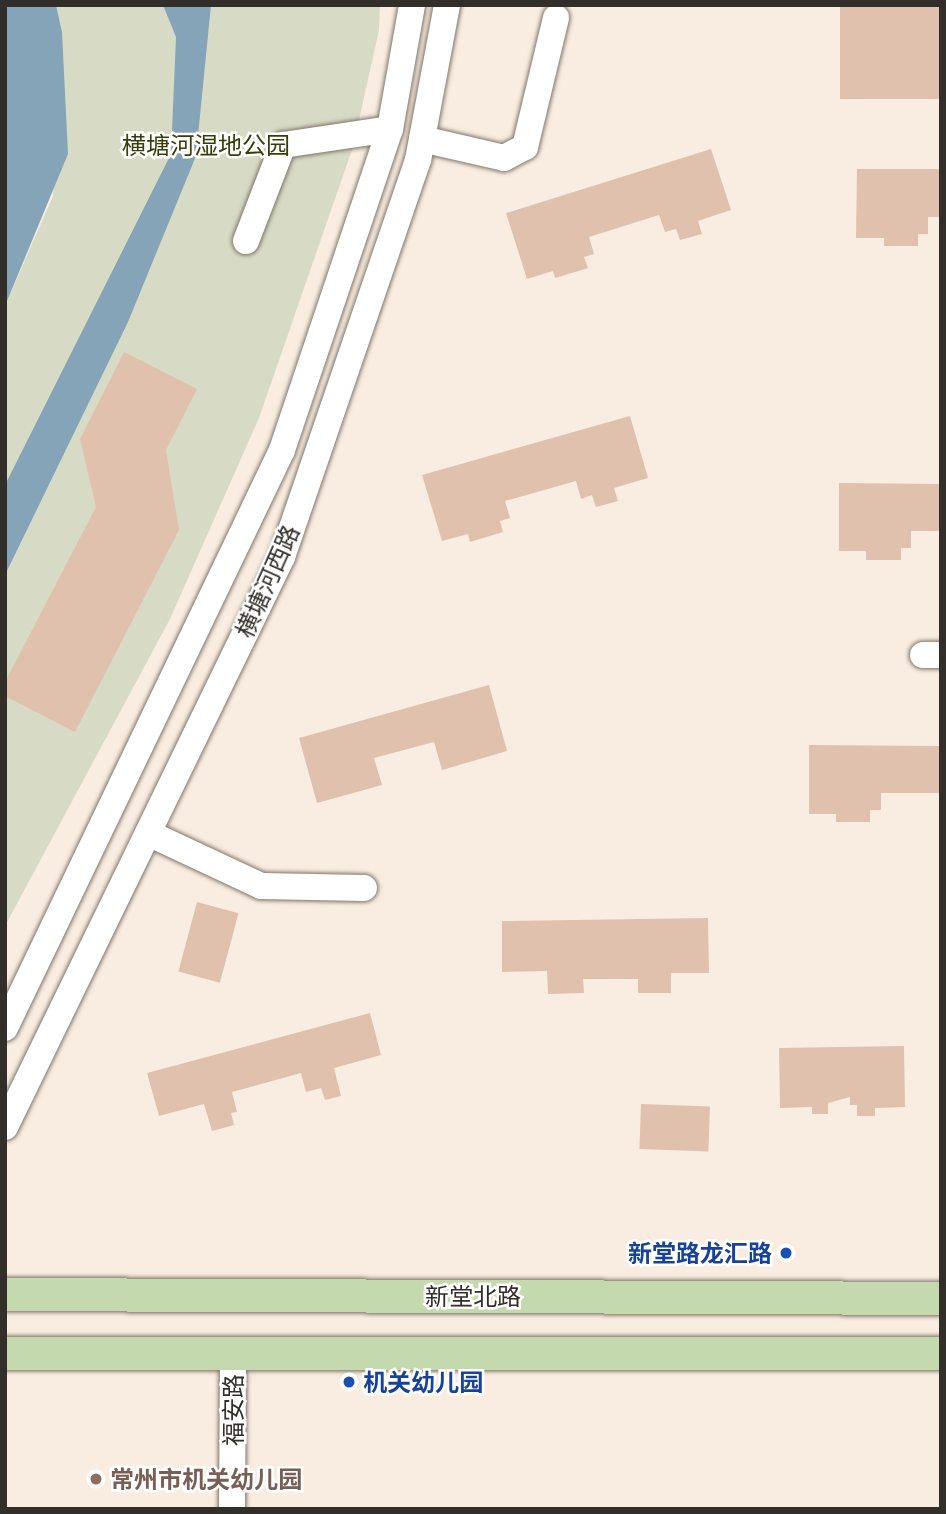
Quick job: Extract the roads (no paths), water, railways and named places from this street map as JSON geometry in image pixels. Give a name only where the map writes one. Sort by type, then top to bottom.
[{"type":"main road","name":"新堂北路","points":[[5,1293],[941,1297]]},
{"type":"main road","points":[[5,1353],[941,1353]]},
{"type":"street","name":"横塘河西路","points":[[5,1028],[282,450],[390,129],[412,5]]},
{"type":"street","name":"横塘河西路","points":[[5,1127],[282,557],[422,139],[447,5]]},
{"type":"street","points":[[422,139],[504,158],[525,147],[556,18]]},
{"type":"street","points":[[246,241],[283,145],[390,129]]},
{"type":"street","points":[[148,833],[261,886],[364,888]]},
{"type":"street","name":"福安路","points":[[232,1509],[233,1353]]},
{"type":"water","points":[[5,5],[56,5],[62,32],[68,154],[5,306]]},
{"type":"water","points":[[163,5],[211,5],[196,156],[128,322],[5,575],[5,485],[171,154],[176,37]]},
{"type":"place","name":"新堂路龙汇路","points":[[786,1253]]},
{"type":"place","name":"机关幼儿园","points":[[349,1382]]},
{"type":"place","name":"常州市机关幼儿园","points":[[96,1479]]},
{"type":"park label","name":"横塘河湿地公园","points":[[206,145]]}]
